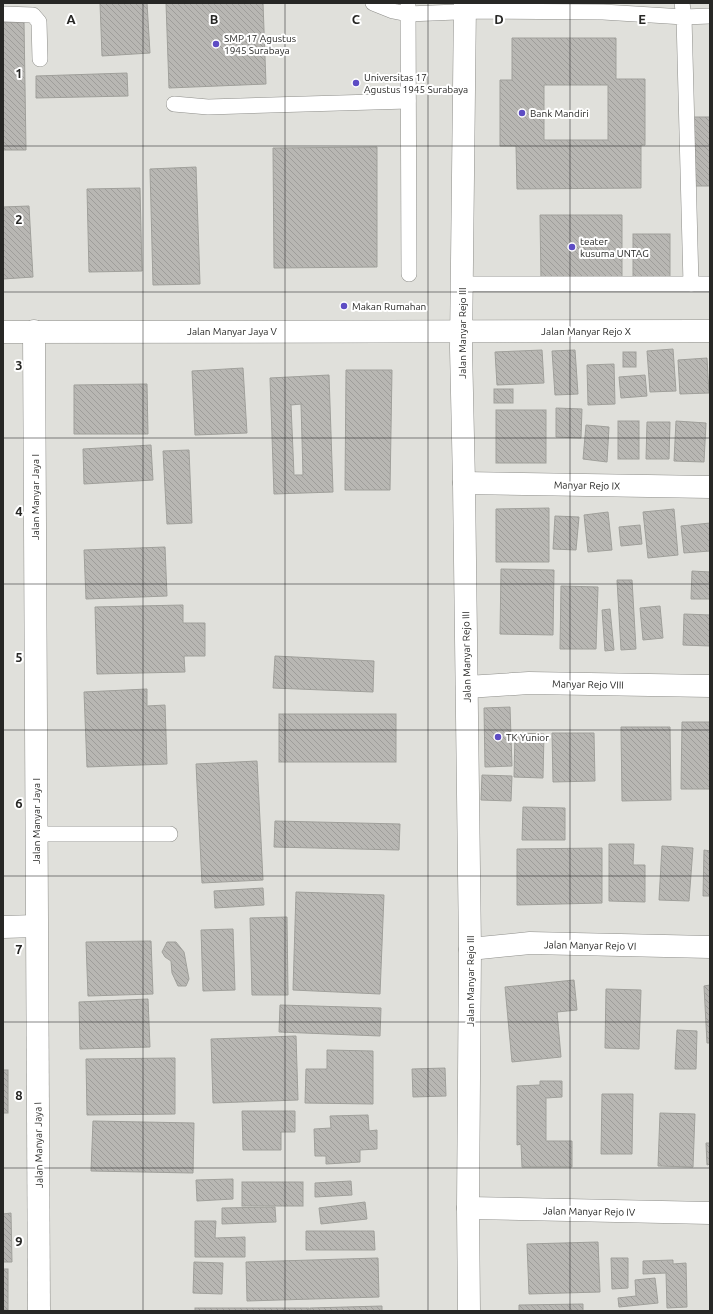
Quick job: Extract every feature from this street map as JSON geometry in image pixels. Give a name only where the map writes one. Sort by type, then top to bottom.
[{"type":"street","name":"Jalan Manyar Rejo III","points":[[465,7],[462,330],[470,949],[468,1208],[469,1311]]},
{"type":"street","name":"Jalan Manyar Jaya V","points":[[3,332],[462,330]]},
{"type":"street","name":"Jalan Manyar Rejo X","points":[[462,330],[710,331]]},
{"type":"street","name":"Jalan Manyar Jaya I","points":[[34,331],[39,1311]]},
{"type":"street","name":"Manyar Rejo IX","points":[[464,483],[710,487]]},
{"type":"street","name":"Manyar Rejo VIII","points":[[467,687],[529,683],[710,686]]},
{"type":"street","points":[[3,927],[36,926]]},
{"type":"street","name":"Jalan Manyar Rejo VI","points":[[470,949],[530,944],[710,947]]},
{"type":"street","name":"Jalan Manyar Rejo IV","points":[[468,1208],[710,1213]]},
{"type":"lane","points":[[373,3],[393,11],[408,8],[465,7],[603,12],[683,10],[710,16]]},
{"type":"lane","points":[[408,8],[409,274]]},
{"type":"lane","points":[[683,10],[691,284]]},
{"type":"lane","points":[[3,14],[33,15],[39,22],[40,59]]},
{"type":"lane","points":[[174,104],[208,107],[408,101]]},
{"type":"lane","points":[[462,284],[710,284]]},
{"type":"lane","points":[[36,834],[170,834]]},
{"type":"building","points":[[100,3],[147,3],[150,53],[102,56]]},
{"type":"building","name":"SMP 17 Agustus 1945 Surabaya","points":[[166,3],[263,3],[266,84],[169,88]]},
{"type":"building","points":[[3,22],[24,22],[26,150],[3,150]]},
{"type":"building","name":"Bank Mandiri","points":[[512,38],[616,38],[616,79],[645,79],[645,145],[641,145],[641,188],[517,189],[516,146],[500,146],[500,80],[512,80]],"holes":[[[544,85],[608,85],[608,140],[544,140]]]},
{"type":"building","points":[[127,73],[128,96],[36,98],[36,76]]},
{"type":"building","points":[[692,117],[710,117],[710,186],[692,186]]},
{"type":"building","points":[[377,147],[377,267],[274,268],[273,148]]},
{"type":"building","points":[[196,167],[200,284],[153,285],[150,169]]},
{"type":"building","points":[[140,188],[142,271],[89,272],[87,189]]},
{"type":"building","points":[[29,206],[33,277],[3,279],[3,207]]},
{"type":"building","points":[[540,215],[622,215],[622,281],[541,281]]},
{"type":"building","points":[[633,234],[670,234],[670,277],[633,277]]},
{"type":"building","points":[[673,349],[676,391],[650,392],[647,351]]},
{"type":"building","points":[[542,350],[544,383],[497,385],[495,352]]},
{"type":"building","points":[[575,350],[578,394],[555,395],[552,351]]},
{"type":"building","points":[[623,352],[636,352],[636,367],[623,367]]},
{"type":"building","points":[[707,358],[709,393],[680,394],[678,360]]},
{"type":"building","points":[[614,364],[615,404],[588,405],[587,365]]},
{"type":"building","points":[[243,368],[247,433],[195,435],[192,371]]},
{"type":"building","points":[[346,370],[392,370],[390,490],[345,490]]},
{"type":"building","points":[[329,375],[333,492],[274,494],[270,378]],"holes":[[[301,404],[303,475],[294,475],[291,405]]]},
{"type":"building","points":[[645,375],[647,396],[621,398],[619,377]]},
{"type":"building","points":[[147,384],[148,434],[74,434],[74,385]]},
{"type":"building","points":[[494,389],[513,389],[513,403],[494,403]]},
{"type":"building","points":[[556,408],[582,409],[581,438],[556,437]]},
{"type":"building","points":[[496,410],[546,410],[546,463],[496,463]]},
{"type":"building","points":[[618,421],[639,421],[639,459],[618,459]]},
{"type":"building","points":[[676,421],[706,423],[704,462],[674,461]]},
{"type":"building","points":[[647,422],[670,422],[669,459],[646,459]]},
{"type":"building","points":[[586,425],[609,427],[607,462],[583,459]]},
{"type":"building","points":[[151,445],[153,480],[84,484],[83,449]]},
{"type":"building","points":[[189,450],[192,523],[167,524],[163,451]]},
{"type":"building","points":[[549,508],[549,562],[496,562],[496,509]]},
{"type":"building","points":[[674,509],[678,555],[648,558],[643,512]]},
{"type":"building","points":[[608,512],[612,550],[588,552],[584,515]]},
{"type":"building","points":[[555,516],[579,517],[576,550],[553,549]]},
{"type":"building","points":[[710,523],[710,551],[684,553],[681,526]]},
{"type":"building","points":[[640,525],[642,544],[621,546],[619,527]]},
{"type":"building","points":[[165,547],[167,596],[86,599],[84,550]]},
{"type":"building","points":[[501,569],[554,570],[553,635],[500,634]]},
{"type":"building","points":[[692,571],[710,572],[710,599],[691,599]]},
{"type":"building","points":[[617,580],[632,580],[636,649],[621,650]]},
{"type":"building","points":[[561,586],[598,587],[596,649],[560,649]]},
{"type":"building","points":[[183,605],[183,623],[205,623],[205,656],[184,656],[185,672],[97,674],[95,607]]},
{"type":"building","points":[[660,606],[663,638],[643,640],[640,608]]},
{"type":"building","points":[[610,609],[614,650],[605,651],[602,610]]},
{"type":"building","points":[[684,614],[710,615],[710,646],[683,645]]},
{"type":"building","points":[[275,656],[374,661],[373,692],[273,688]]},
{"type":"building","points":[[147,689],[147,706],[165,705],[167,764],[87,767],[84,692]]},
{"type":"building","name":"TK Yunior","points":[[510,707],[512,766],[485,767],[484,708]]},
{"type":"building","points":[[279,714],[396,714],[396,762],[279,762]]},
{"type":"building","points":[[682,722],[710,722],[710,789],[681,789]]},
{"type":"building","points":[[621,727],[670,727],[671,800],[622,801]]},
{"type":"building","points":[[515,733],[544,734],[543,778],[514,777]]},
{"type":"building","points":[[552,733],[594,733],[595,781],[553,782]]},
{"type":"building","points":[[257,761],[263,880],[202,883],[196,764]]},
{"type":"building","points":[[482,775],[512,776],[511,801],[481,800]]},
{"type":"building","points":[[523,807],[565,808],[565,840],[522,840]]},
{"type":"building","points":[[275,821],[400,824],[399,850],[274,847]]},
{"type":"building","points":[[609,844],[634,844],[633,865],[645,865],[645,902],[609,901]]},
{"type":"building","points":[[662,846],[693,848],[689,901],[659,900]]},
{"type":"building","points":[[602,848],[602,903],[517,905],[517,849]]},
{"type":"building","points":[[704,850],[710,851],[710,896],[703,896]]},
{"type":"building","points":[[263,888],[264,905],[215,908],[214,891]]},
{"type":"building","points":[[296,892],[384,895],[380,994],[293,990]]},
{"type":"building","points":[[287,917],[288,995],[252,995],[250,918]]},
{"type":"building","points":[[233,929],[235,990],[203,991],[201,930]]},
{"type":"building","points":[[151,941],[153,994],[88,996],[86,942]]},
{"type":"building","points":[[167,942],[176,942],[184,952],[189,979],[186,986],[178,986],[172,973],[171,961],[165,957],[162,952]]},
{"type":"building","points":[[574,980],[577,1010],[557,1012],[561,1057],[512,1062],[505,987]]},
{"type":"building","points":[[710,985],[710,1043],[707,1043],[704,986]]},
{"type":"building","points":[[606,989],[641,990],[639,1049],[605,1048]]},
{"type":"building","points":[[148,999],[150,1047],[80,1049],[79,1002]]},
{"type":"building","points":[[280,1005],[381,1008],[380,1036],[279,1032]]},
{"type":"building","points":[[677,1030],[697,1031],[696,1069],[675,1069]]},
{"type":"building","points":[[296,1036],[298,1100],[213,1103],[211,1039]]},
{"type":"building","points":[[327,1050],[373,1051],[373,1104],[305,1103],[306,1069],[327,1069]]},
{"type":"building","points":[[175,1058],[175,1114],[87,1115],[86,1059]]},
{"type":"building","points":[[445,1068],[446,1096],[413,1097],[412,1069]]},
{"type":"building","points":[[3,1070],[8,1070],[8,1113],[3,1113]]},
{"type":"building","points":[[540,1081],[562,1081],[562,1097],[546,1098],[546,1141],[572,1141],[572,1167],[522,1167],[521,1144],[517,1145],[517,1086],[540,1085]]},
{"type":"building","points":[[602,1094],[633,1094],[632,1154],[601,1154]]},
{"type":"building","points":[[242,1111],[295,1111],[295,1132],[281,1132],[281,1150],[243,1150]]},
{"type":"building","points":[[660,1113],[695,1114],[693,1167],[658,1166]]},
{"type":"building","points":[[368,1115],[369,1131],[377,1130],[377,1149],[360,1150],[360,1162],[326,1164],[326,1156],[315,1156],[314,1129],[331,1128],[330,1116]]},
{"type":"building","points":[[93,1121],[194,1123],[193,1173],[91,1171]]},
{"type":"building","points":[[706,1143],[710,1143],[710,1164],[707,1165]]},
{"type":"building","points":[[233,1179],[233,1199],[197,1201],[196,1180]]},
{"type":"building","points":[[351,1181],[352,1195],[315,1197],[315,1183]]},
{"type":"building","points":[[242,1182],[303,1182],[303,1206],[242,1206]]},
{"type":"building","points":[[365,1202],[367,1219],[321,1224],[319,1208]]},
{"type":"building","points":[[275,1207],[276,1222],[222,1224],[222,1208]]},
{"type":"building","points":[[11,1213],[12,1262],[3,1262],[3,1214]]},
{"type":"building","points":[[195,1221],[216,1221],[215,1238],[245,1237],[245,1257],[195,1257]]},
{"type":"building","points":[[306,1231],[374,1231],[375,1250],[306,1250]]},
{"type":"building","points":[[598,1242],[600,1292],[529,1294],[527,1244]]},
{"type":"building","points":[[378,1258],[379,1297],[247,1301],[246,1262]]},
{"type":"building","points":[[611,1258],[628,1258],[628,1288],[612,1289]]},
{"type":"building","points":[[673,1260],[673,1264],[686,1263],[687,1307],[667,1308],[666,1273],[643,1274],[643,1261]]},
{"type":"building","points":[[194,1262],[223,1263],[222,1294],[193,1293]]},
{"type":"building","points":[[3,1269],[8,1269],[8,1310],[3,1310]]},
{"type":"building","points":[[655,1278],[658,1303],[619,1307],[618,1298],[636,1296],[635,1280]]},
{"type":"building","points":[[583,1304],[583,1311],[519,1311],[519,1305]]},
{"type":"building","points":[[382,1306],[382,1311],[310,1311],[310,1308]]},
{"type":"building","points":[[195,1308],[309,1308],[309,1311],[195,1311]]},
{"type":"place","name":"SMP 17 Agustus 1945 Surabaya","points":[[216,44]]},
{"type":"place","name":"Universitas 17 Agustus 1945 Surabaya","points":[[356,83]]},
{"type":"place","name":"Bank Mandiri","points":[[522,113]]},
{"type":"place","name":"teater kusuma UNTAG","points":[[572,247]]},
{"type":"place","name":"Makan Rumahan","points":[[344,306]]},
{"type":"place","name":"TK Yunior","points":[[498,737]]}]
